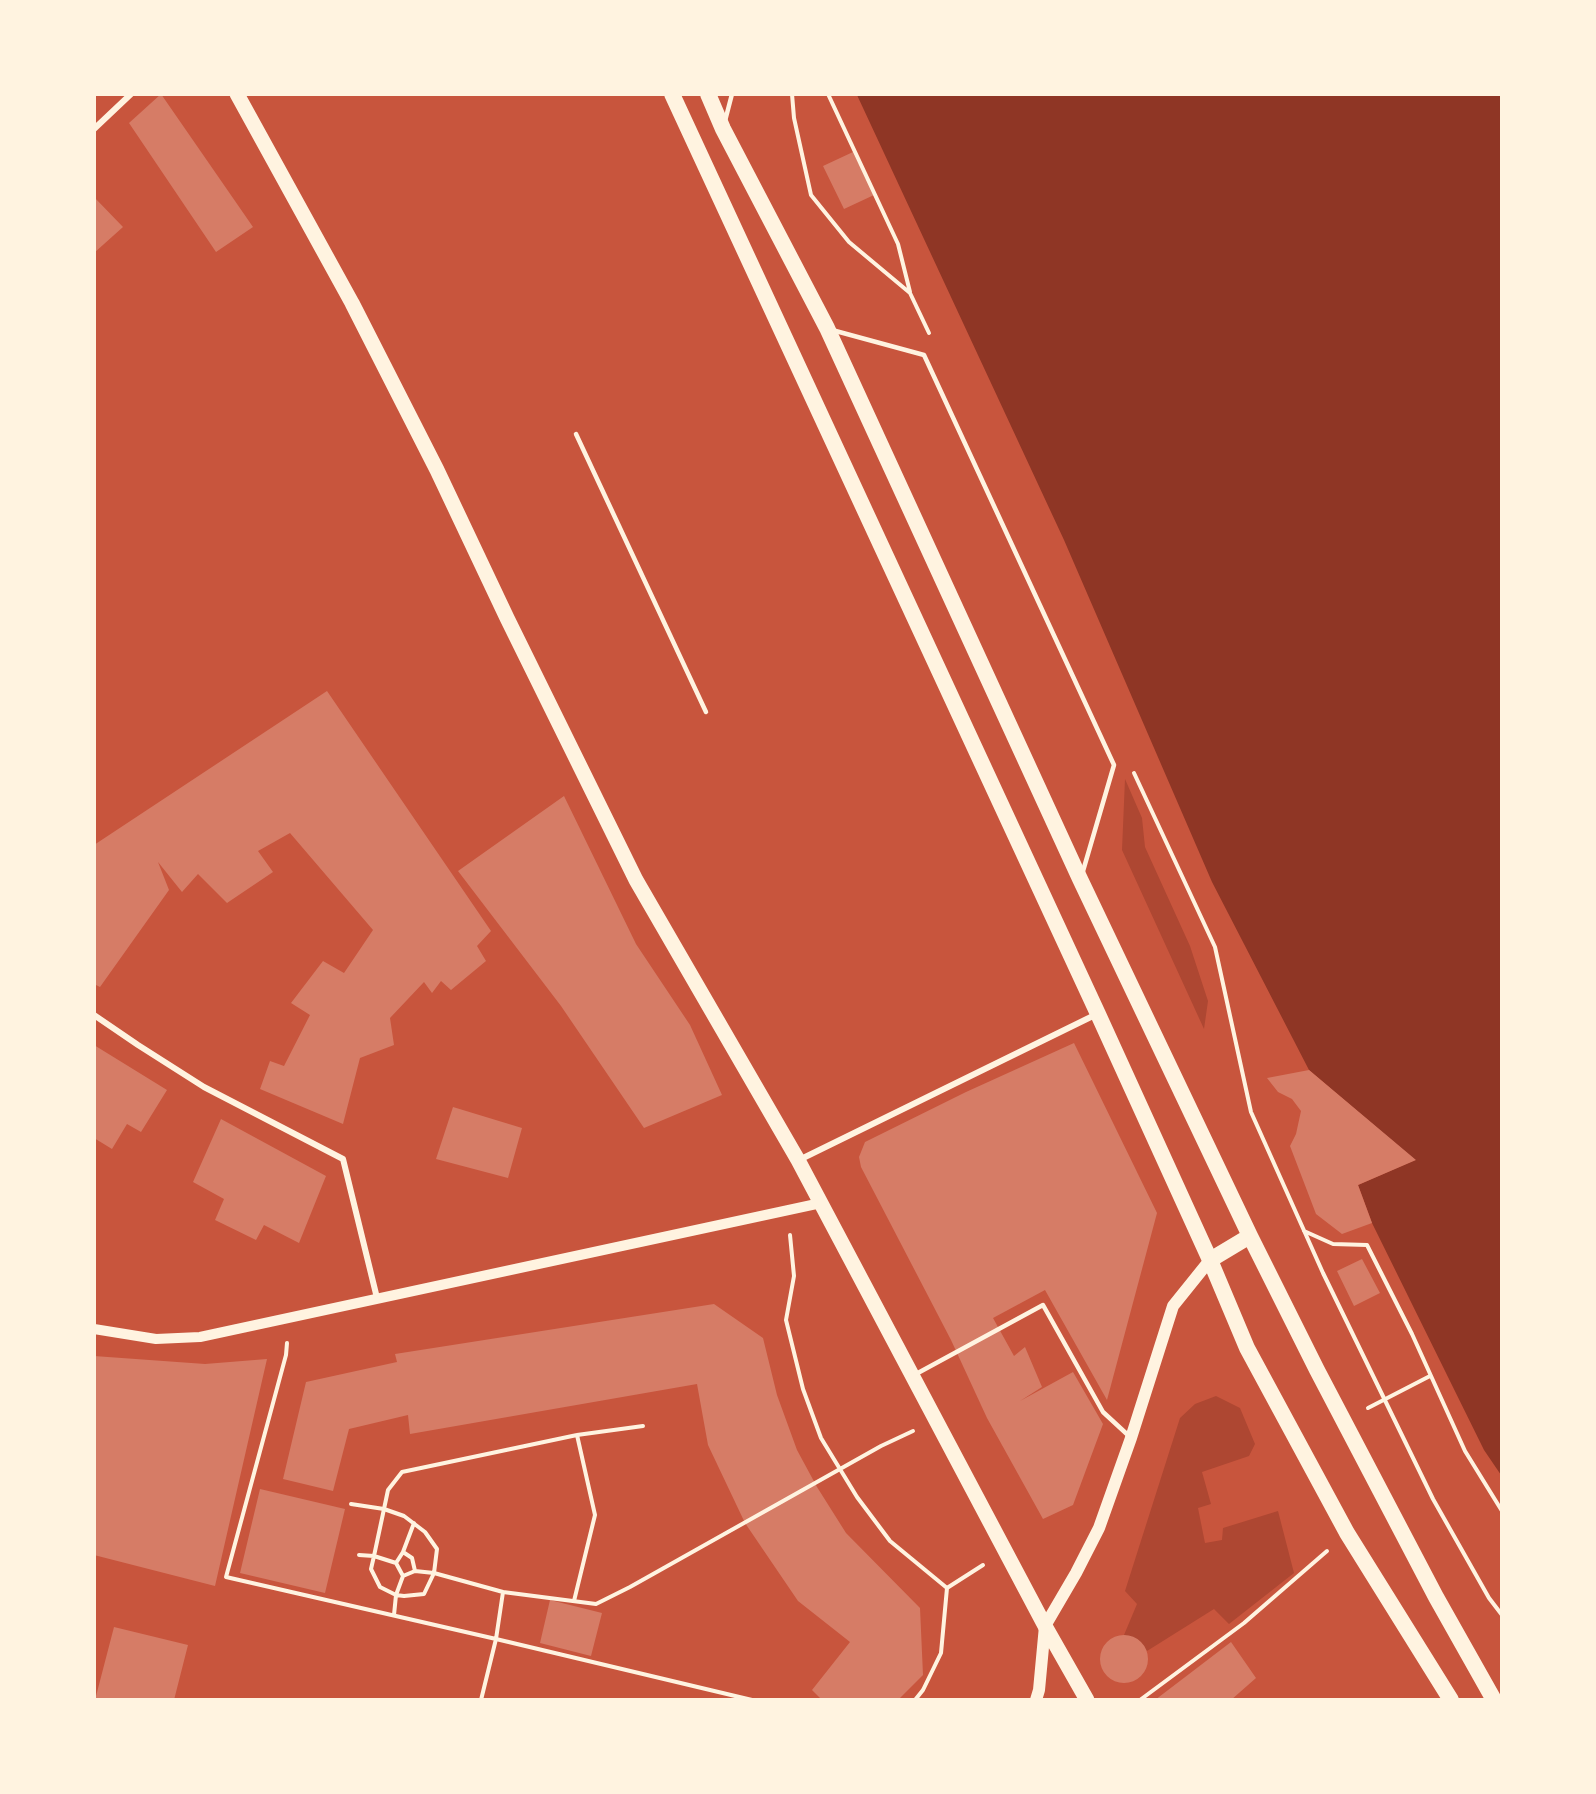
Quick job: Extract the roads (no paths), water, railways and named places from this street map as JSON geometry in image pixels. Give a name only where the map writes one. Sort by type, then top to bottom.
[{"type":"highway","points":[[672,94],[1098,1014],[1247,1347],[1347,1533],[1451,1700]]},
{"type":"highway","points":[[708,94],[723,129],[827,328],[1080,879],[1250,1236],[1436,1597],[1494,1700]]},
{"type":"highway","points":[[1210,1260],[1250,1236]]},
{"type":"main road","points":[[237,94],[352,303],[432,459],[507,618],[636,880],[798,1160],[1045,1626],[1087,1700]]},
{"type":"main road","points":[[1036,1700],[1045,1626],[1076,1574],[1099,1528],[1131,1438],[1173,1306],[1210,1260]]},
{"type":"street","points":[[94,129],[132,94]]},
{"type":"street","points":[[798,1160],[1098,1014]]},
{"type":"street","points":[[94,1015],[138,1046],[204,1087],[343,1159],[376,1298]]},
{"type":"street","points":[[94,1329],[156,1339],[200,1337],[821,1203]]},
{"type":"lane","points":[[723,129],[732,94]]},
{"type":"lane","points":[[827,328],[924,355],[1099,732],[1114,765],[1080,879]]},
{"type":"lane","points":[[576,434],[706,712]]},
{"type":"lane","points":[[913,1376],[1043,1305],[1103,1412],[1131,1438]]}]
